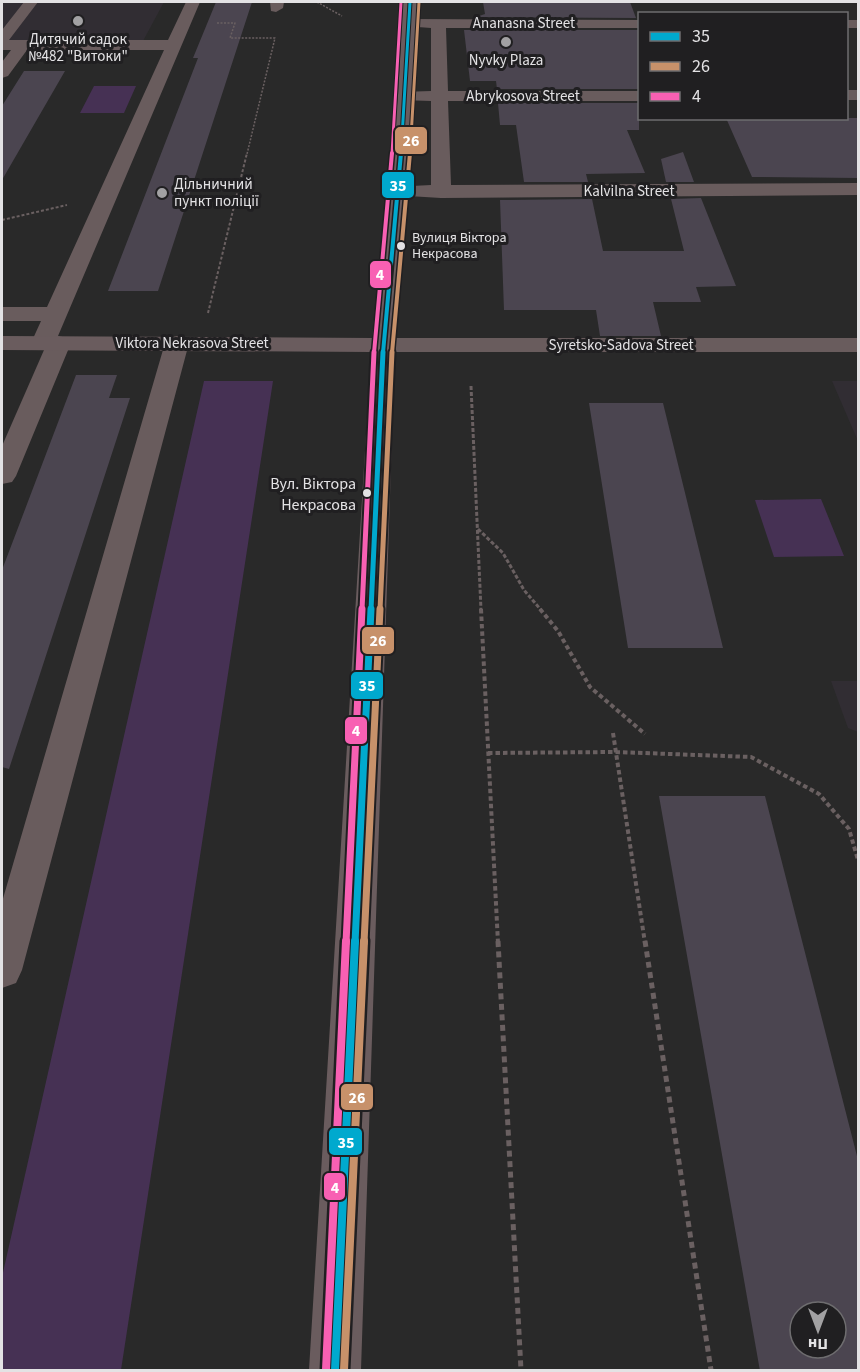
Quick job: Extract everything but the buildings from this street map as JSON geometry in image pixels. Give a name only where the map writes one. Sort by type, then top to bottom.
[{"type":"main road","points":[[336,1371],[383,345],[399,191],[410,2]]},
{"type":"main road","name":"Viktora Nekrasova Street","points":[[2,343],[383,345]]},
{"type":"street","points":[[2,39],[31,2]]},
{"type":"street","points":[[2,476],[51,344],[57,314],[193,2]]},
{"type":"street","name":"Ananasna Street","points":[[409,23],[638,24]]},
{"type":"street","points":[[438,23],[441,192]]},
{"type":"street","points":[[2,45],[174,45]]},
{"type":"street","points":[[2,73],[22,45]]},
{"type":"street","name":"Abrykosova Street","points":[[406,96],[638,96]]},
{"type":"street","name":"Kalvilna Street","points":[[399,191],[858,189]]},
{"type":"street","points":[[2,314],[57,314]]},
{"type":"street","points":[[2,970],[177,344]]},
{"type":"street","name":"Syretsko-Sadova Street","points":[[383,345],[858,345]]},
{"type":"path","points":[[317,2],[342,16]]},
{"type":"path","points":[[184,23],[235,23],[230,38],[275,38],[207,320]]},
{"type":"path","points":[[2,220],[109,195]]},
{"type":"path","points":[[471,387],[521,1371]]},
{"type":"path","points":[[477,528],[503,553],[524,590],[558,631],[590,687],[645,734]]},
{"type":"path","points":[[613,733],[711,1371]]},
{"type":"path","points":[[488,753],[616,752],[751,757],[819,794],[849,829],[858,860]]},
{"type":"shaded area","name":"Дитячий садок №482 \"Витоки\"","points":[[2,2],[164,2],[143,41],[2,40]]},
{"type":"shaded area","points":[[94,86],[136,86],[124,113],[80,113]]},
{"type":"shaded area","points":[[204,381],[273,381],[121,1370],[2,1370],[2,1277]]},
{"type":"shaded area","points":[[832,381],[858,381],[858,441]]},
{"type":"shaded area","points":[[821,499],[844,556],[774,557],[755,500]]},
{"type":"shaded area","points":[[831,681],[858,681],[858,732],[848,728]]},
{"type":"transit line","name":"4","points":[[326,1370],[374,345],[397,95],[401,2]]},
{"type":"transit line","name":"35","points":[[335,1370],[383,345],[406,96],[410,2]]},
{"type":"transit line","name":"26","points":[[344,1370],[392,346],[415,97],[419,2]]},
{"type":"place","name":"Дитячий садок №482 \"Витоки\"","points":[[78,21]]},
{"type":"place","name":"Nyvky Plaza","points":[[506,42]]},
{"type":"place","name":"Дільничний пункт поліції","points":[[162,193]]},
{"type":"place","name":"Вулиця Віктора Некрасова","points":[[401,246]]},
{"type":"place","name":"Вул. Віктора Некрасова","points":[[367,493]]}]
